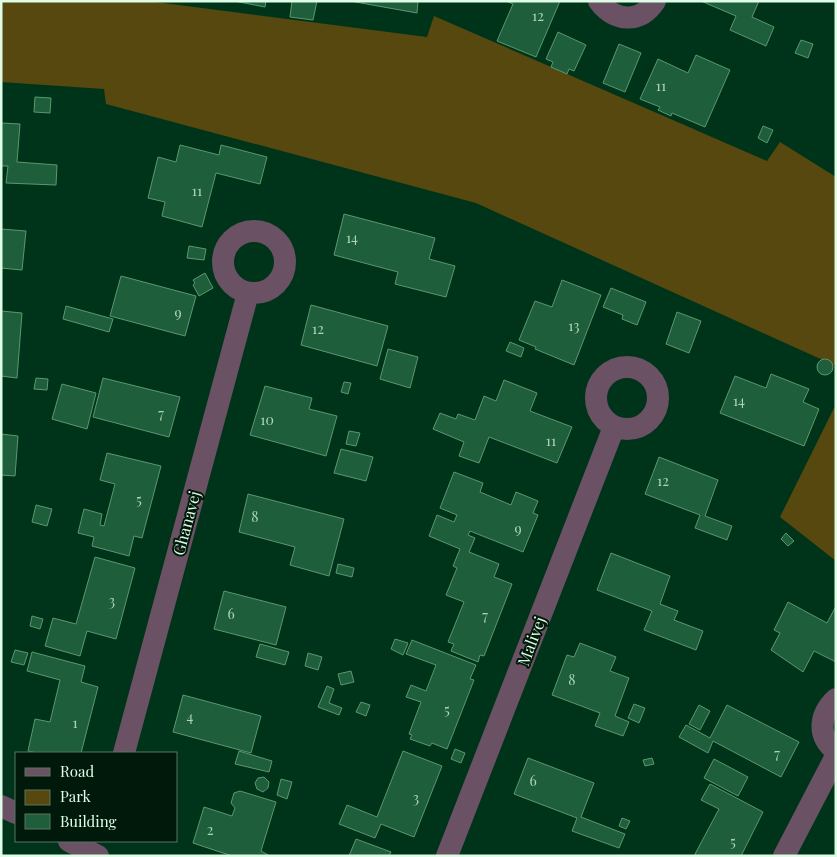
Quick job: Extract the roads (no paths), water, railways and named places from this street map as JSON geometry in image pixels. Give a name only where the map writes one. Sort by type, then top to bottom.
[{"type":"street","points":[[600,1],[610,12],[623,18],[642,15],[655,1]]},
{"type":"street","name":"Ghanavej","points":[[124,752],[248,293]]},
{"type":"street","name":"Malivej","points":[[447,856],[614,426]]},
{"type":"street","points":[[836,699],[823,715],[822,726],[824,737],[836,751]]},
{"type":"street","points":[[784,856],[836,756]]},
{"type":"street","points":[[1,806],[15,813]]},
{"type":"street","points":[[71,842],[98,855],[101,842]]}]
